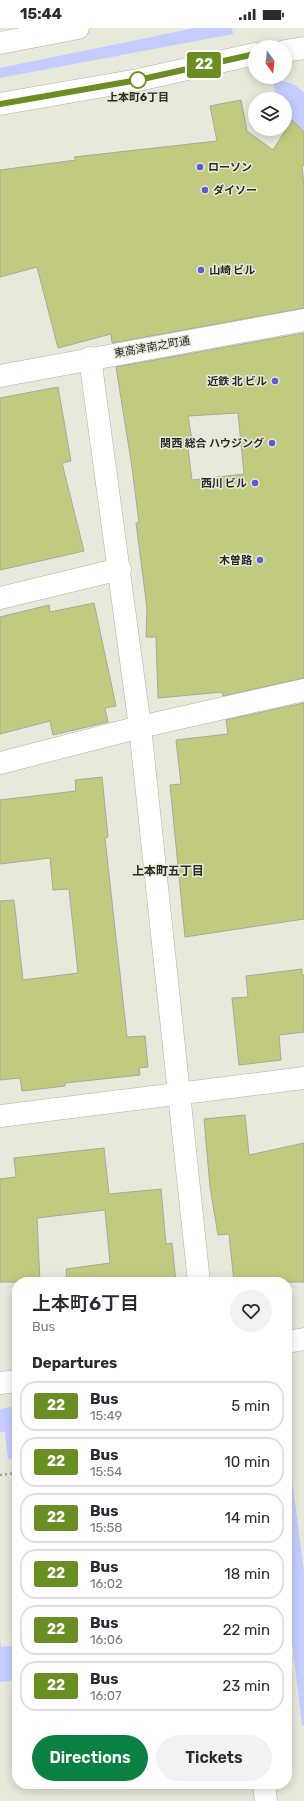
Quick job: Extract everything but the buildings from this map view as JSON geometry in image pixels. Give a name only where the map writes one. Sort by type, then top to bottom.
[{"type":"street","points":[[0,44],[78,28]]},
{"type":"street","points":[[292,50],[304,48]]},
{"type":"street","points":[[0,104],[138,80],[248,56]]},
{"type":"street","name":"東高津南之町通","points":[[0,376],[90,358],[304,320]]},
{"type":"street","points":[[90,358],[120,569],[140,727],[198,1277]]},
{"type":"street","points":[[0,598],[120,569]]},
{"type":"street","points":[[0,763],[140,727],[304,690]]},
{"type":"street","points":[[0,1116],[304,1078]]},
{"type":"street","points":[[292,1341],[304,1339]]},
{"type":"street","points":[[0,1383],[12,1382]]},
{"type":"street","points":[[265,1789],[266,1801]]},
{"type":"path","points":[[0,1475],[12,1474]]},
{"type":"shaded area","points":[[195,28],[232,28],[233,34],[0,78],[0,68]]},
{"type":"shaded area","points":[[274,84],[292,84],[304,92],[304,132],[292,121],[292,92],[276,92]]},
{"type":"shaded area","points":[[12,1407],[12,1459],[8,1459],[5,1432],[0,1432],[0,1409]]},
{"type":"shaded area","points":[[292,1479],[304,1571],[304,1725],[302,1725],[292,1641]]},
{"type":"shaded area","points":[[0,1639],[1,1647],[12,1646],[12,1681],[0,1682]]},
{"type":"bus line","name":"22","points":[[0,104],[138,80],[248,56]]},
{"type":"place","name":"上本町6丁目","points":[[138,80]]},
{"type":"place","name":"ローソン","points":[[200,167]]},
{"type":"place","name":"ダイソー","points":[[205,190]]},
{"type":"place","name":"山崎 ビル","points":[[201,270]]},
{"type":"place","name":"近鉄 北 ビル","points":[[275,381]]},
{"type":"place","name":"関西 総合 ハウジング","points":[[272,443]]},
{"type":"place","name":"西川 ビル","points":[[255,483]]},
{"type":"place","name":"木曽路","points":[[260,560]]},
{"type":"district","name":"上本町五丁目","points":[[168,871]]}]
